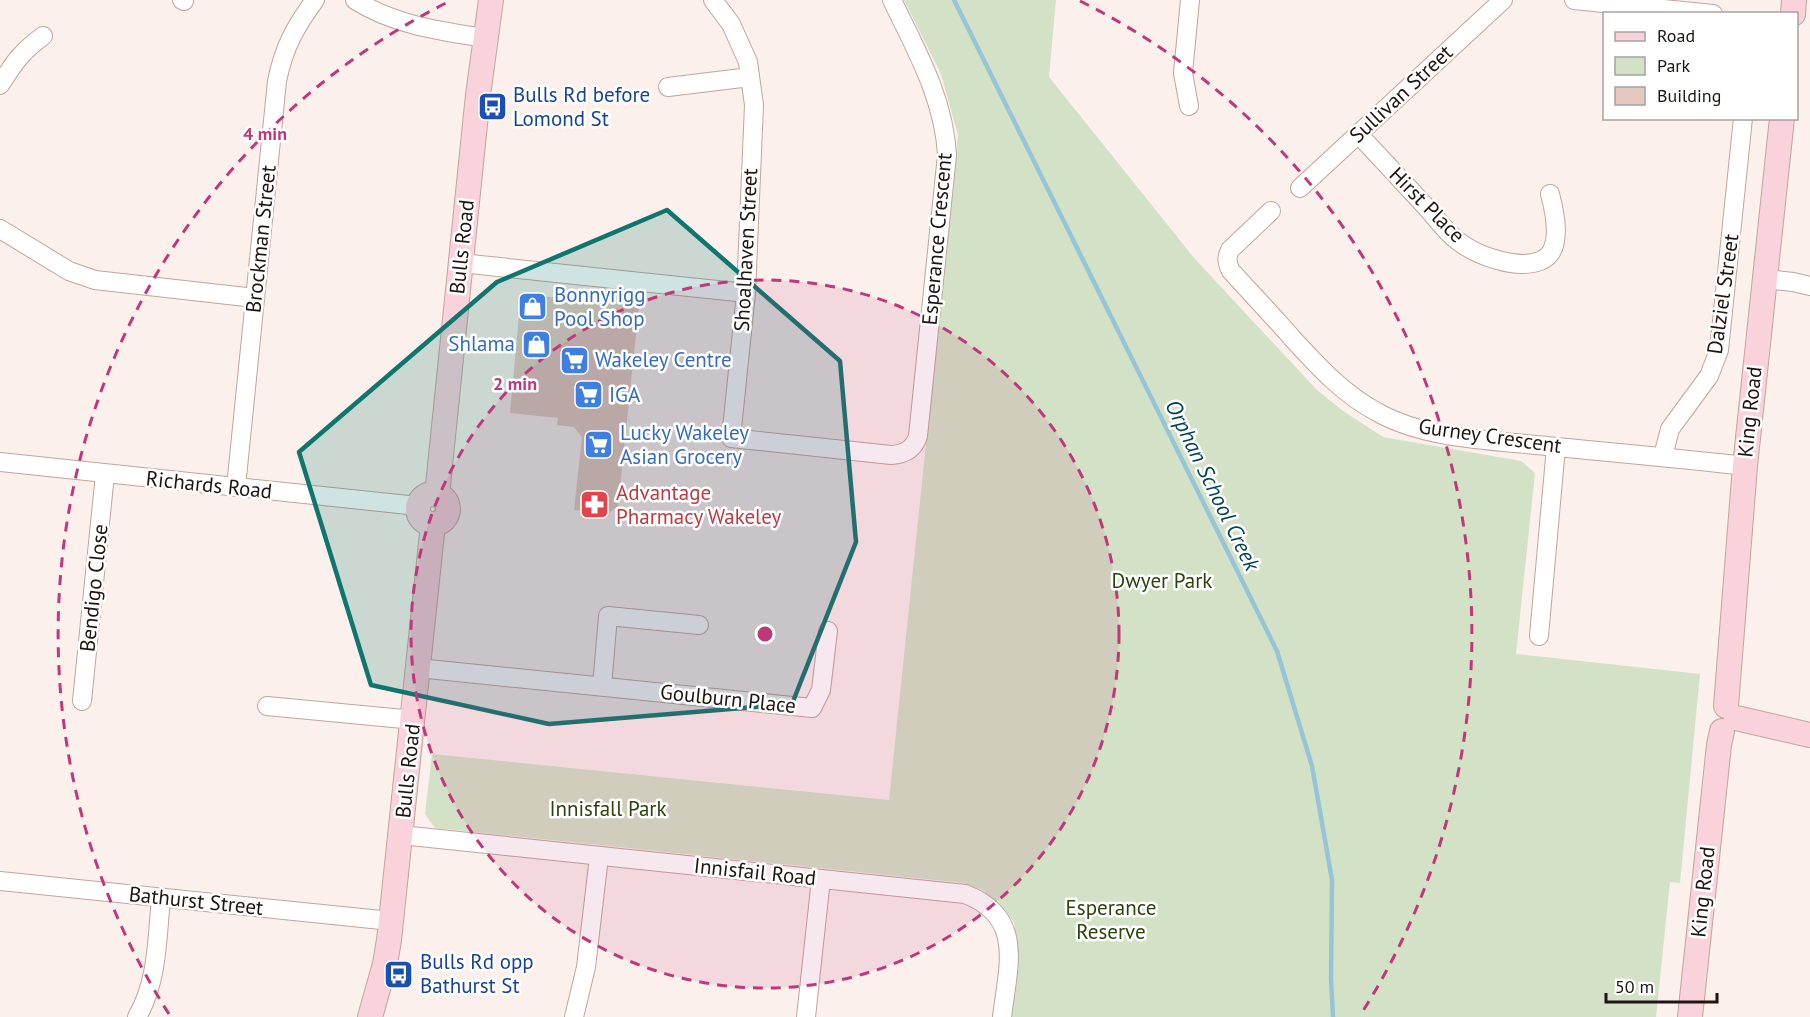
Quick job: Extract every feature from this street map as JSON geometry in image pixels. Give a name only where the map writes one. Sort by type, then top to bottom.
[{"type":"street","name":"Brockman Street","points":[[236,487],[279,74],[289,39],[315,0]]},
{"type":"street","points":[[355,0],[383,15],[420,27],[485,38]]},
{"type":"street","name":"Bulls Road","points":[[370,1017],[385,964],[391,921],[414,720],[430,508],[491,0]]},
{"type":"street","name":"Shoalhaven Street","points":[[713,0],[731,24],[748,62],[753,105],[746,293],[731,438],[891,455],[909,450]]},
{"type":"street","name":"Esperance Crescent","points":[[892,0],[934,89],[945,130],[946,148],[918,436],[909,450]]},
{"type":"street","points":[[1189,106],[1183,73],[1190,0]]},
{"type":"street","name":"Sullivan Street","points":[[1300,188],[1503,0]]},
{"type":"street","points":[[1574,0],[1693,12]]},
{"type":"street","points":[[0,85],[16,59],[26,48],[43,36]]},
{"type":"street","points":[[668,87],[750,77]]},
{"type":"street","name":"Dalziel Street","points":[[1663,456],[1670,429],[1709,376],[1719,350],[1743,120]]},
{"type":"street","name":"King Road","points":[[1690,1017],[1719,745],[1728,719],[1745,466],[1782,120]]},
{"type":"street","name":"Hirst Place","points":[[1358,134],[1458,241],[1483,255],[1507,262],[1531,264],[1544,259],[1553,248],[1557,228],[1550,194]]},
{"type":"street","name":"Gurney Crescent","points":[[1271,211],[1230,250],[1227,256],[1231,271],[1322,370],[1377,413],[1431,432],[1479,439],[1745,466]]},
{"type":"street","points":[[0,229],[69,271],[96,280],[255,298]]},
{"type":"street","points":[[461,263],[746,293]]},
{"type":"street","points":[[1765,279],[1810,286]]},
{"type":"street","points":[[1539,636],[1556,447]]},
{"type":"street","name":"Richards Road","points":[[0,462],[430,508]]},
{"type":"street","name":"Bendigo Close","points":[[82,701],[105,474]]},
{"type":"street","points":[[602,686],[608,616],[699,625]]},
{"type":"street","name":"Goulburn Place","points":[[418,668],[812,708],[821,690],[828,631]]},
{"type":"street","points":[[267,706],[414,720]]},
{"type":"street","points":[[1728,719],[1810,735]]},
{"type":"street","name":"Innisfail Road","points":[[401,835],[965,894],[989,906],[998,915],[1007,934],[1009,957],[1002,1017]]},
{"type":"street","points":[[574,1017],[586,967],[599,857]]},
{"type":"street","points":[[806,1017],[821,879]]},
{"type":"street","name":"Bathurst Street","points":[[0,881],[391,921]]},
{"type":"street","points":[[137,1017],[149,993],[154,972],[161,898]]},
{"type":"highlighted area","points":[[667,210],[840,361],[856,542],[792,704],[549,724],[371,685],[299,452],[497,282]]},
{"type":"green space","name":"Dwyer Park","points":[[904,0],[1056,0],[1049,77],[1195,259],[1317,390],[1343,411],[1383,437],[1521,461],[1535,473],[1516,654],[1700,674],[1680,883],[1670,882],[1656,1017],[1010,1017],[1017,946],[1014,922],[982,890],[964,883],[435,828],[425,814],[432,754],[889,800],[958,135],[941,74]]},
{"type":"building","name":"Wakeley Centre","points":[[521,294],[639,306],[618,506],[609,513],[574,510],[582,437],[574,427],[557,425],[558,418],[510,413]]},
{"type":"waterway","name":"Orphan School Creek","points":[[954,0],[1277,651],[1312,766],[1332,880],[1333,1017]]},
{"type":"place","name":"Bulls Rd before Lomond St","points":[[492,107]]},
{"type":"place","name":"Bonnyrigg Pool Shop","points":[[533,307]]},
{"type":"place","name":"Shlama","points":[[536,344]]},
{"type":"place","name":"Wakeley Centre","points":[[574,360]]},
{"type":"place","name":"IGA","points":[[588,395]]},
{"type":"place","name":"Lucky Wakeley Asian Grocery","points":[[599,445]]},
{"type":"place","name":"Advantage Pharmacy Wakeley","points":[[595,505]]},
{"type":"place","name":"Bulls Rd opp Bathurst St","points":[[399,974]]},
{"type":"park label","name":"Innisfall Park","points":[[608,809]]},
{"type":"park label","name":"Esperance Reserve","points":[[1111,920]]}]
